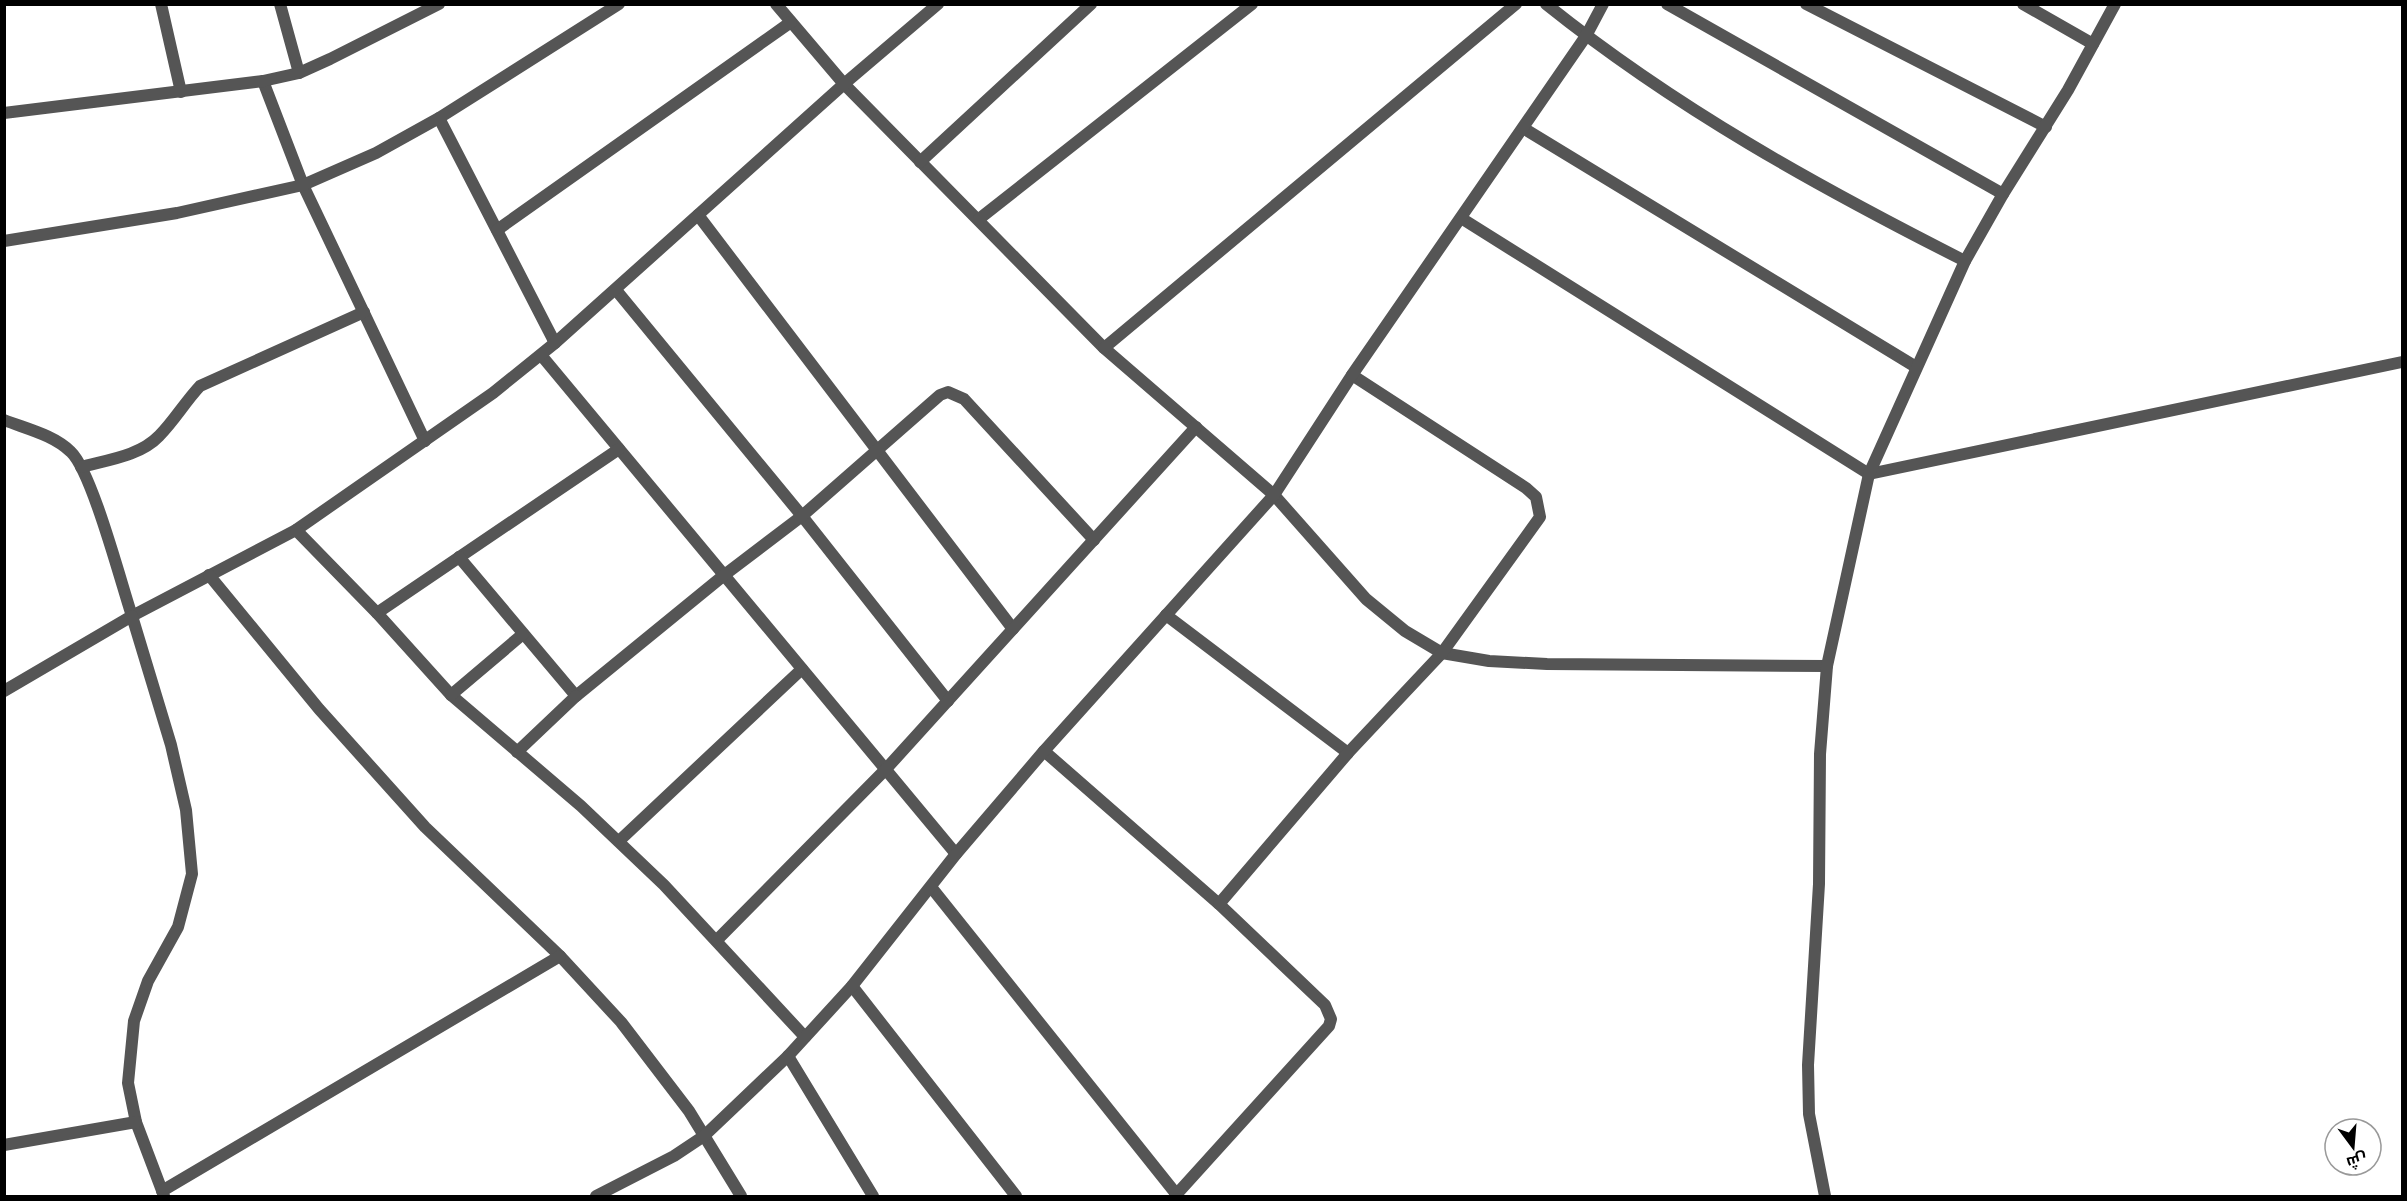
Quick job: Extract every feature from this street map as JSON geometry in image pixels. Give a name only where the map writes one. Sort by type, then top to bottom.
[{"type":"street","points":[[161,4],[181,92]]},
{"type":"street","points":[[280,4],[299,73]]},
{"type":"street","points":[[4,113],[263,81],[299,73],[439,4]]},
{"type":"street","points":[[4,241],[177,213],[303,185],[376,153],[439,118],[619,4]]},
{"type":"street","points":[[776,4],[844,84],[1104,348],[1274,495],[1366,599],[1405,632],[1442,653],[1489,661],[1547,664],[1827,666]]},
{"type":"street","points":[[4,691],[132,616],[296,530],[493,393],[555,344],[844,84],[938,4]]},
{"type":"street","points":[[920,162],[1091,4]]},
{"type":"street","points":[[979,219],[1252,4]]},
{"type":"street","points":[[1104,348],[1516,4]]},
{"type":"street","points":[[1546,4],[1586,36],[1675,98],[1773,160],[1965,261]]},
{"type":"street","points":[[596,1197],[657,1166],[704,1136],[788,1056],[852,986],[956,854],[1044,751],[1274,495],[1353,375],[1586,36],[1603,4]]},
{"type":"street","points":[[1667,4],[2003,194]]},
{"type":"street","points":[[1806,4],[2046,127]]},
{"type":"street","points":[[2023,4],[2093,44]]},
{"type":"street","points":[[1825,1197],[1809,1114],[1808,1065],[1819,884],[1820,754],[1827,666],[1869,474],[1965,261],[2003,194],[2046,127],[2115,4]]},
{"type":"street","points":[[497,230],[791,22]]},
{"type":"street","points":[[263,81],[303,185],[425,441]]},
{"type":"street","points":[[439,118],[555,344]]},
{"type":"street","points":[[1523,128],[1916,368]]},
{"type":"street","points":[[698,215],[1013,629]]},
{"type":"street","points":[[1461,218],[1869,474],[2403,362]]},
{"type":"street","points":[[616,290],[802,516],[948,700]]},
{"type":"street","points":[[81,467],[128,455],[157,439],[184,402],[200,386],[364,312]]},
{"type":"street","points":[[541,355],[956,854]]},
{"type":"street","points":[[1219,904],[1348,753],[1442,653],[1540,517],[1536,497],[1526,488],[1353,375]]},
{"type":"street","points":[[518,752],[576,696],[723,576],[802,516],[940,395],[948,392],[964,399],[1094,540]]},
{"type":"street","points":[[4,420],[56,440],[72,453],[81,467],[132,616],[171,745],[186,810],[192,874],[178,927],[148,981],[134,1021],[128,1083],[136,1122],[163,1194],[560,956]]},
{"type":"street","points":[[717,940],[886,769],[1196,427]]},
{"type":"street","points":[[377,612],[619,449]]},
{"type":"street","points":[[296,530],[377,612],[451,695],[619,841],[717,940],[806,1037]]},
{"type":"street","points":[[459,557],[576,696]]},
{"type":"street","points":[[209,575],[319,710],[425,827],[560,956],[621,1022],[689,1111],[741,1197]]},
{"type":"street","points":[[1166,615],[1348,753]]},
{"type":"street","points":[[451,695],[523,633]]},
{"type":"street","points":[[619,841],[802,669]]},
{"type":"street","points":[[931,887],[1176,1196],[1329,1026],[1330,1020],[1325,1005],[1219,904],[1044,751]]},
{"type":"street","points":[[852,986],[1016,1197]]},
{"type":"street","points":[[788,1056],[873,1197]]},
{"type":"street","points":[[4,1145],[136,1122]]}]
